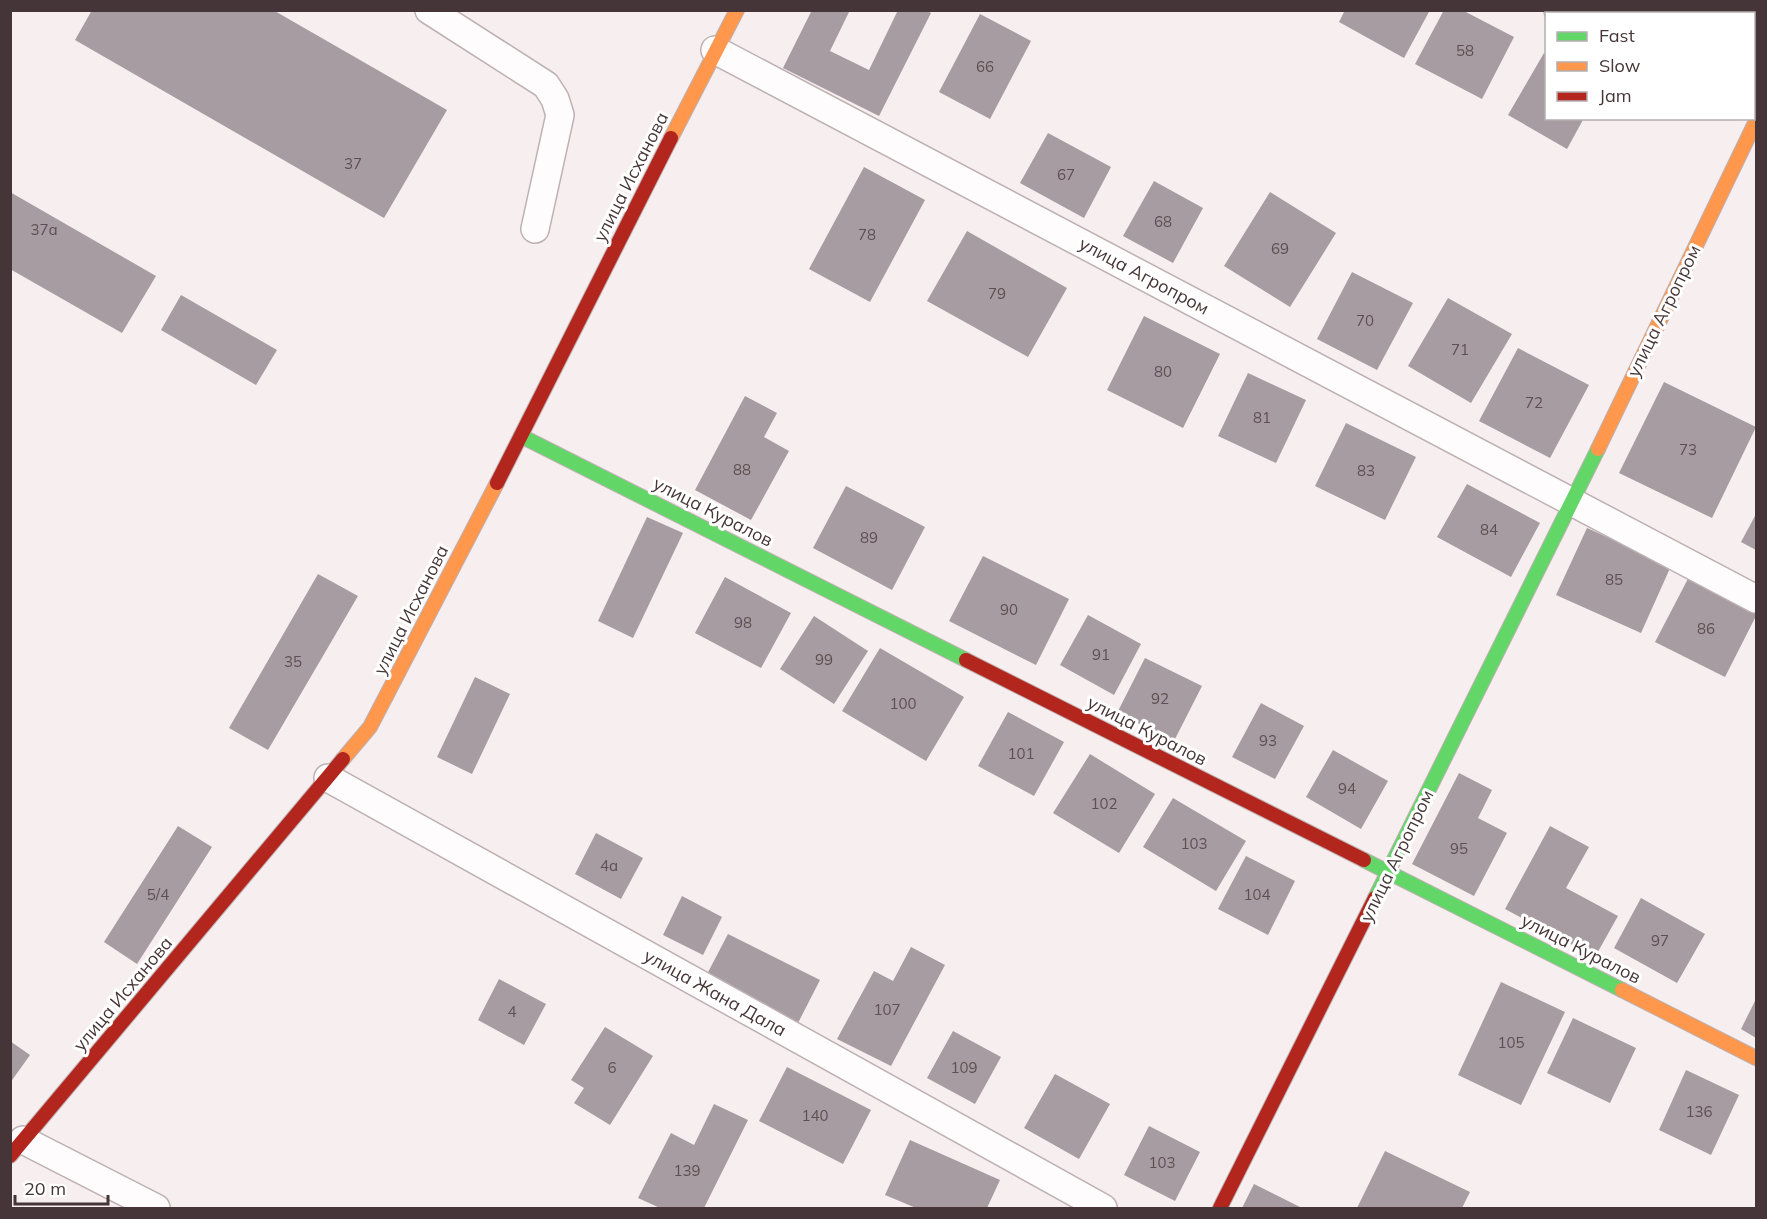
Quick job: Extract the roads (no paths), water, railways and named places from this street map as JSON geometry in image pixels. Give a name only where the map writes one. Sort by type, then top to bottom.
[{"type":"street","points":[[429,10],[546,85],[555,99],[561,115],[535,229]]},
{"type":"street","name":"улица Исханова","points":[[17,1148],[370,727],[521,436],[737,10]]},
{"type":"street","name":"улица Агропром","points":[[715,50],[1756,599]]},
{"type":"street","name":"улица Агропром","points":[[1220,1209],[1572,502],[1756,121]]},
{"type":"street","name":"улица Куралов","points":[[521,436],[1756,1058]]},
{"type":"street","name":"улица Жана Дала","points":[[328,778],[1103,1209]]},
{"type":"street","points":[[17,1148],[156,1209]]}]
